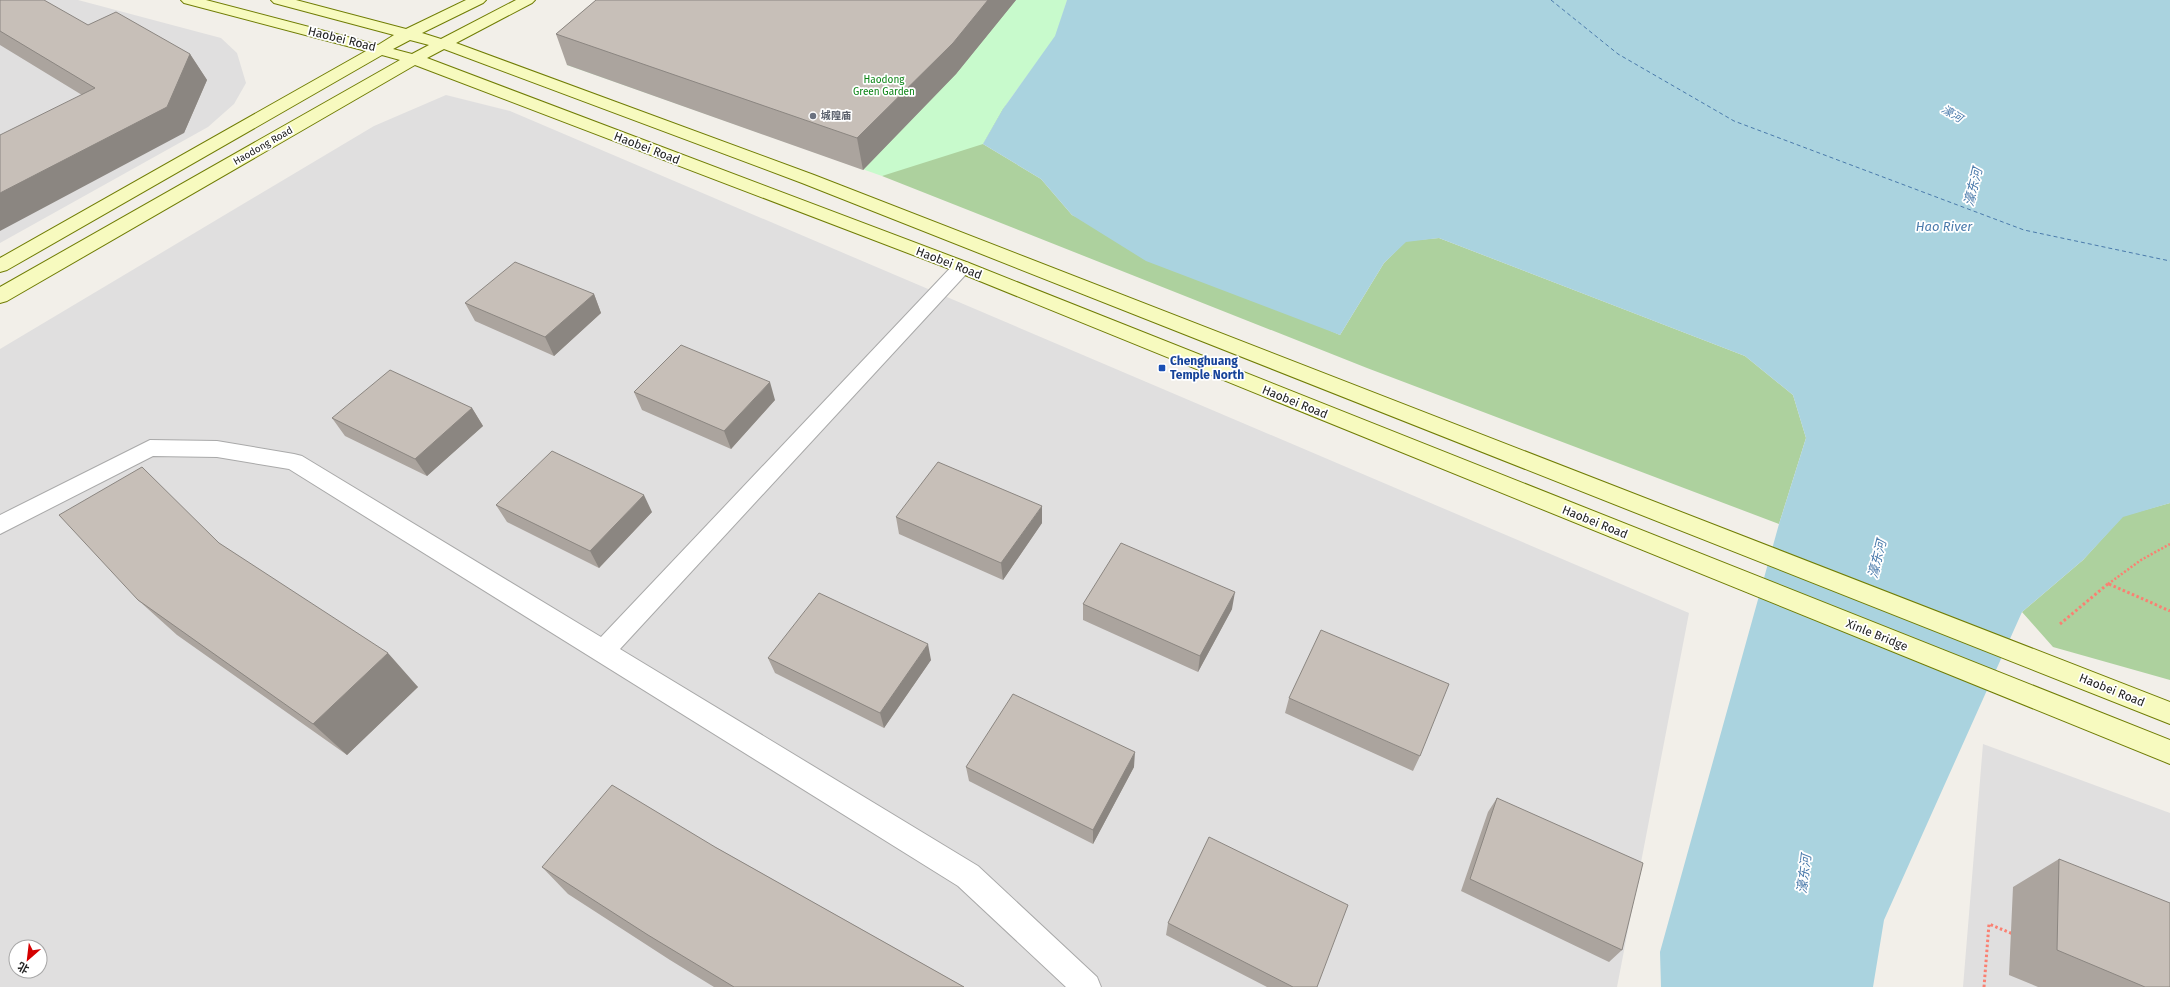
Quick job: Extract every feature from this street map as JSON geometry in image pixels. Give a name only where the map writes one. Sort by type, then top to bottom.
[{"type":"street","name":"Haobei Road","points":[[189,0],[414,59],[962,267],[1697,563]]},
{"type":"street","name":"Haobei Road","points":[[280,0],[444,44],[808,179],[1708,530],[2170,713]]},
{"type":"street","points":[[0,266],[408,34],[478,0]]},
{"type":"street","name":"Haodong Road","points":[[0,296],[414,59],[527,0]]},
{"type":"street","points":[[603,650],[962,267]]},
{"type":"street","points":[[0,525],[150,448],[217,449],[294,462],[603,650],[968,876],[1087,987]]},
{"type":"street","name":"Xinle Bridge","points":[[1697,563],[2170,752]]},
{"type":"path","points":[[2060,624],[2109,584],[2158,549],[2170,544]]},
{"type":"path","points":[[2109,584],[2170,611]]},
{"type":"path","points":[[1984,987],[1989,924],[2018,936]]},
{"type":"shaded area","points":[[45,0],[78,0],[221,38],[237,53],[246,83],[234,104],[208,127],[0,243],[0,20]]},
{"type":"shaded area","points":[[446,95],[510,111],[1689,613],[1617,987],[0,987],[0,349],[374,126]]},
{"type":"shaded area","points":[[1983,744],[2170,813],[2170,987],[1963,987]]},
{"type":"green space","name":"Haodong Green Garden","points":[[600,0],[1067,0],[1056,36],[1003,109],[983,144],[882,176],[567,65]]},
{"type":"green space","points":[[1067,0],[983,144],[1041,179],[1072,215],[1340,335],[1384,263],[1406,241],[1439,238],[1745,356],[1793,395],[1806,438],[1779,524],[1367,368],[882,176],[905,148]]},
{"type":"green space","points":[[2170,503],[2170,680],[2053,647],[2022,612],[2083,560],[2123,516]]},
{"type":"water","name":"Hao River","points":[[1067,0],[2170,0],[2170,503],[2123,517],[2083,560],[2022,612],[1884,920],[1873,987],[1661,987],[1660,952],[1779,524],[1806,438],[1793,395],[1745,356],[1439,238],[1406,242],[1384,263],[1340,335],[1146,261],[1072,215],[1041,179],[983,144],[1003,109],[1055,36]]},
{"type":"building","points":[[0,0],[44,0],[88,25],[116,12],[190,54],[167,107],[0,193],[0,135],[95,88],[0,31]]},
{"type":"building","name":"城隍庙","points":[[596,0],[988,0],[953,43],[857,138],[556,34]]},
{"type":"building","points":[[515,262],[594,294],[545,337],[465,303]]},
{"type":"building","points":[[681,345],[770,382],[724,431],[634,392]]},
{"type":"building","points":[[390,370],[472,408],[415,459],[332,418]]},
{"type":"building","points":[[552,451],[644,495],[590,551],[496,505]]},
{"type":"building","points":[[938,462],[1042,506],[1001,563],[896,517]]},
{"type":"building","points":[[142,467],[219,543],[388,653],[313,724],[138,600],[59,515]]},
{"type":"building","points":[[1121,543],[1235,592],[1200,656],[1083,604]]},
{"type":"building","points":[[819,593],[928,644],[880,713],[768,658]]},
{"type":"building","points":[[1321,630],[1449,684],[1420,756],[1289,698]]},
{"type":"building","points":[[1013,694],[1135,752],[1093,830],[966,767]]},
{"type":"building","points":[[612,785],[715,847],[964,987],[734,987],[648,935],[542,867]]},
{"type":"building","points":[[1497,798],[1643,863],[1622,950],[1470,879]]},
{"type":"building","points":[[1209,837],[1348,905],[1317,987],[1293,987],[1168,923]]},
{"type":"building","points":[[2059,859],[2170,903],[2170,987],[2145,987],[2057,950]]},
{"type":"ferry route","points":[[1551,0],[1618,54],[1734,121],[2024,230],[2170,261]]},
{"type":"place","name":"城隍庙","points":[[813,116]]},
{"type":"place","name":"Chenghuang Temple North","points":[[1162,368]]},
{"type":"water label","name":"濠河","points":[[1952,114]]},
{"type":"water label","name":"濠东河","points":[[1973,187]]},
{"type":"water label","name":"濠东河","points":[[1877,559]]},
{"type":"water label","name":"濠东河","points":[[1804,874]]}]
